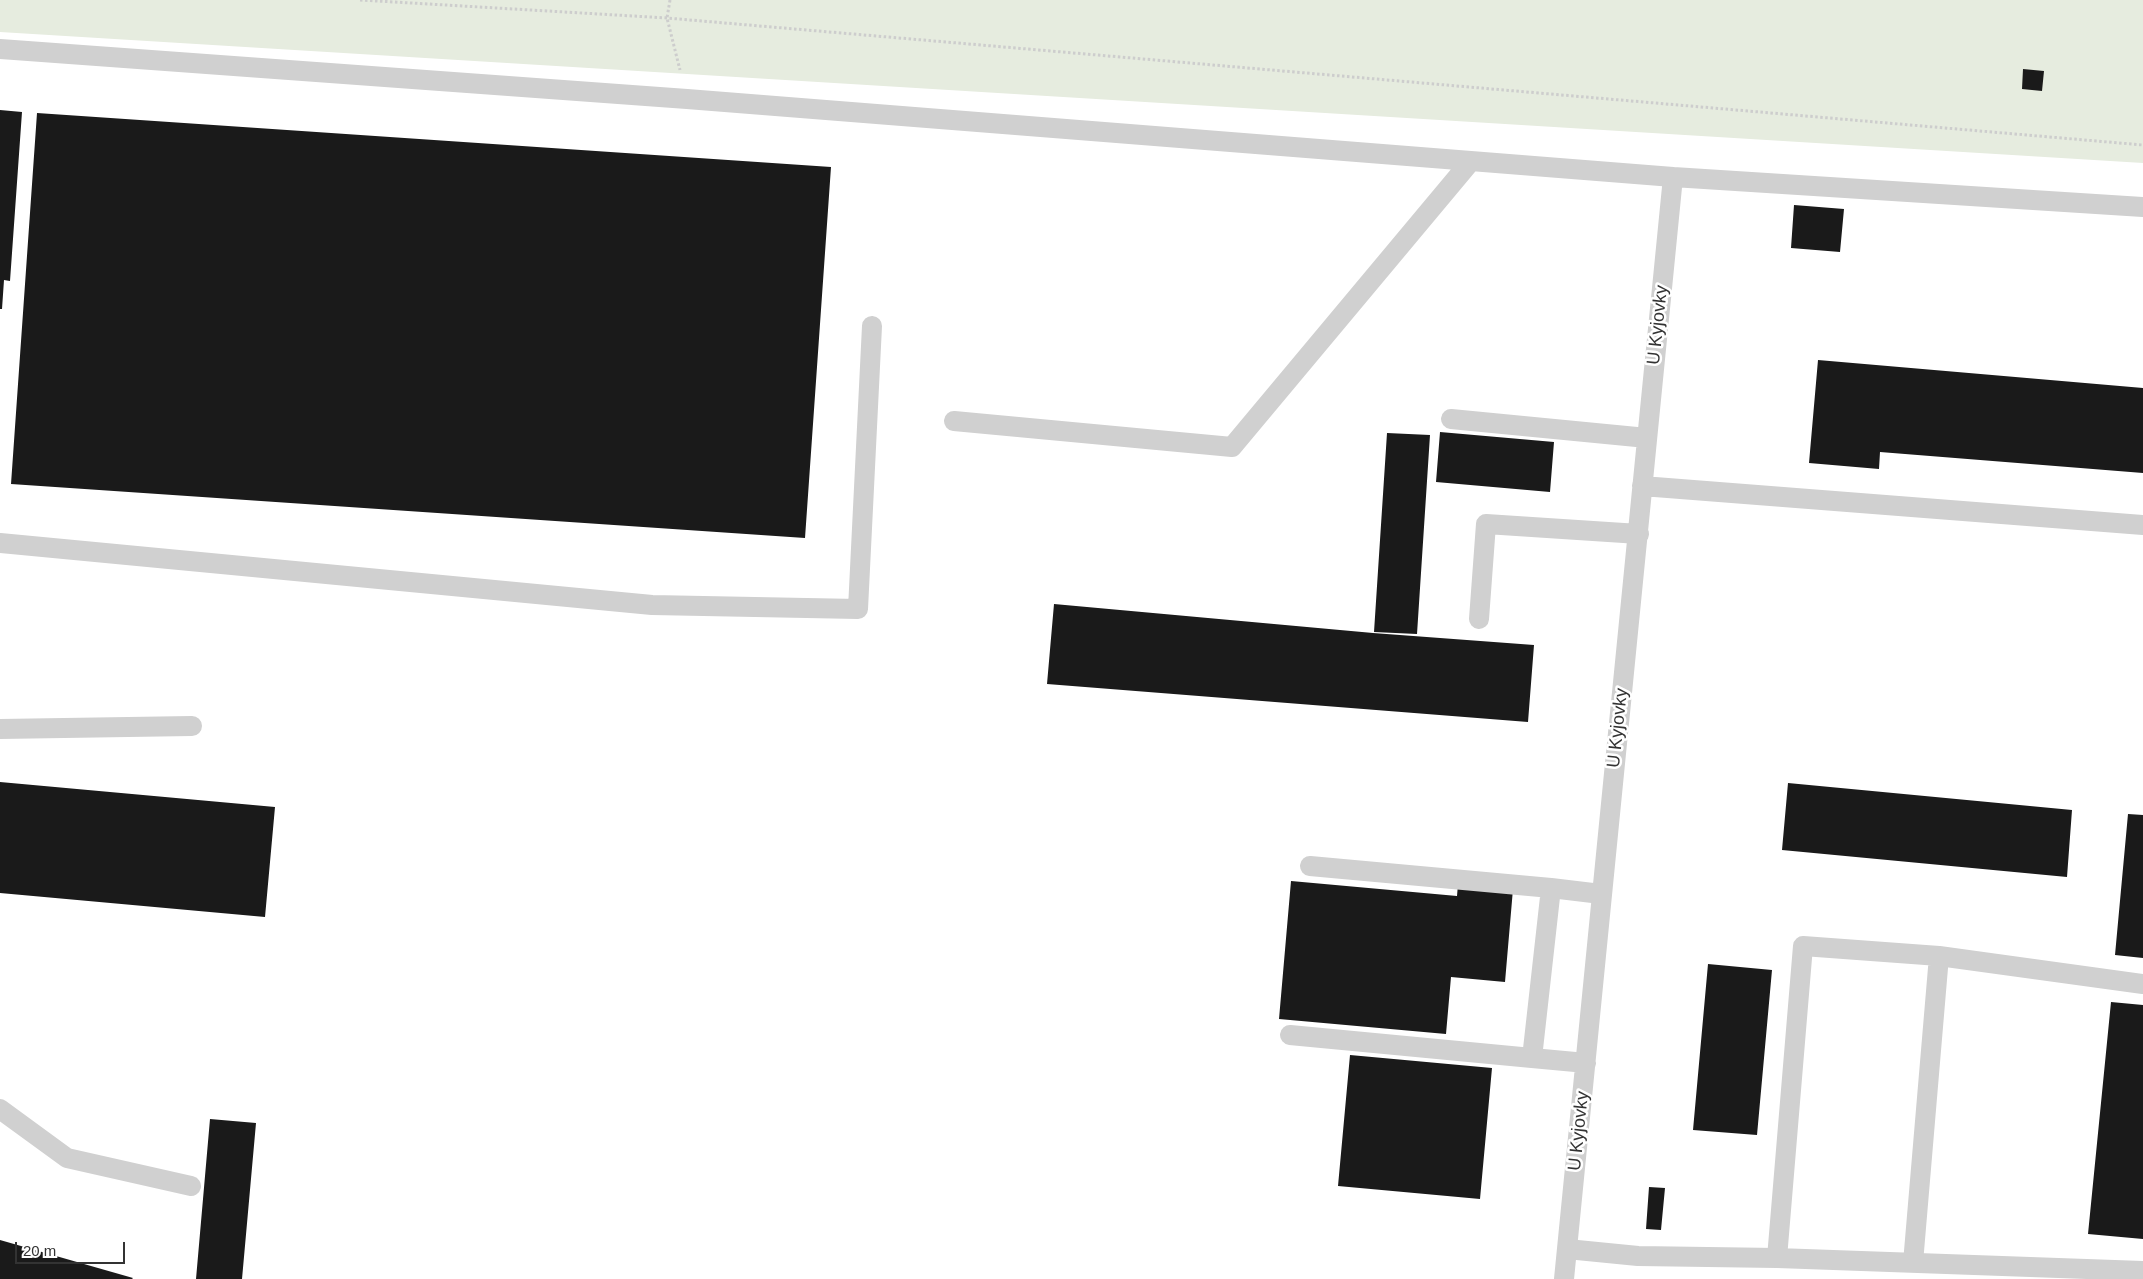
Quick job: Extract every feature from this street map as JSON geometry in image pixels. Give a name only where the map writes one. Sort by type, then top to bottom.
[{"type":"lane","points":[[0,49],[687,99],[1673,177],[2143,207]]},
{"type":"lane","points":[[954,421],[1232,447],[1471,161]]},
{"type":"lane","name":"U Kyjovky","points":[[1564,1279],[1673,177]]},
{"type":"lane","points":[[0,543],[652,605],[858,609],[872,326]]},
{"type":"lane","points":[[1451,419],[1647,438]]},
{"type":"lane","points":[[1642,486],[2143,525]]},
{"type":"lane","points":[[1479,619],[1486,524],[1638,534]]},
{"type":"lane","points":[[0,728],[192,726]]},
{"type":"lane","points":[[1310,866],[1601,894]]},
{"type":"lane","points":[[1532,1058],[1551,888]]},
{"type":"lane","points":[[1777,1258],[1802,946],[1939,956],[2143,984]]},
{"type":"lane","points":[[1913,1263],[1939,956]]},
{"type":"lane","points":[[1290,1035],[1586,1064]]},
{"type":"lane","points":[[0,1109],[67,1158],[191,1186]]},
{"type":"lane","points":[[1566,1249],[1638,1256],[1777,1258],[2143,1270]]},
{"type":"path","points":[[360,0],[667,18],[2143,144]]},
{"type":"path","points":[[670,0],[667,18],[687,99]]},
{"type":"shaded area","points":[[0,0],[2143,0],[2143,163],[0,32]]},
{"type":"building","points":[[2023,69],[2044,71],[2042,91],[2022,89]]},
{"type":"building","points":[[0,110],[22,112],[10,281],[4,280],[2,309],[0,309]]},
{"type":"building","points":[[37,113],[831,167],[805,538],[11,484]]},
{"type":"building","points":[[1794,205],[1844,209],[1840,252],[1791,248]]},
{"type":"building","points":[[1818,360],[2143,388],[2143,473],[1880,452],[1879,469],[1809,463]]},
{"type":"building","points":[[1440,432],[1554,442],[1550,492],[1436,482]]},
{"type":"building","points":[[1387,433],[1430,435],[1417,634],[1374,632]]},
{"type":"building","points":[[1054,604],[1373,633],[1534,645],[1528,722],[1047,684]]},
{"type":"building","points":[[0,782],[275,807],[265,917],[0,893]]},
{"type":"building","points":[[1788,783],[2072,810],[2067,877],[1782,850]]},
{"type":"building","points":[[2128,814],[2143,815],[2143,958],[2115,955]]},
{"type":"building","points":[[1291,881],[1457,896],[1458,884],[1513,889],[1505,982],[1451,977],[1446,1034],[1279,1019]]},
{"type":"building","points":[[1708,964],[1772,970],[1757,1135],[1693,1130]]},
{"type":"building","points":[[2111,1002],[2143,1005],[2143,1239],[2088,1234]]},
{"type":"building","points":[[1350,1055],[1492,1068],[1480,1199],[1338,1186]]},
{"type":"building","points":[[210,1119],[256,1123],[242,1279],[196,1279]]},
{"type":"building","points":[[1649,1187],[1665,1188],[1661,1230],[1646,1229]]},
{"type":"building","points":[[0,1240],[133,1278],[0,1279]]}]
